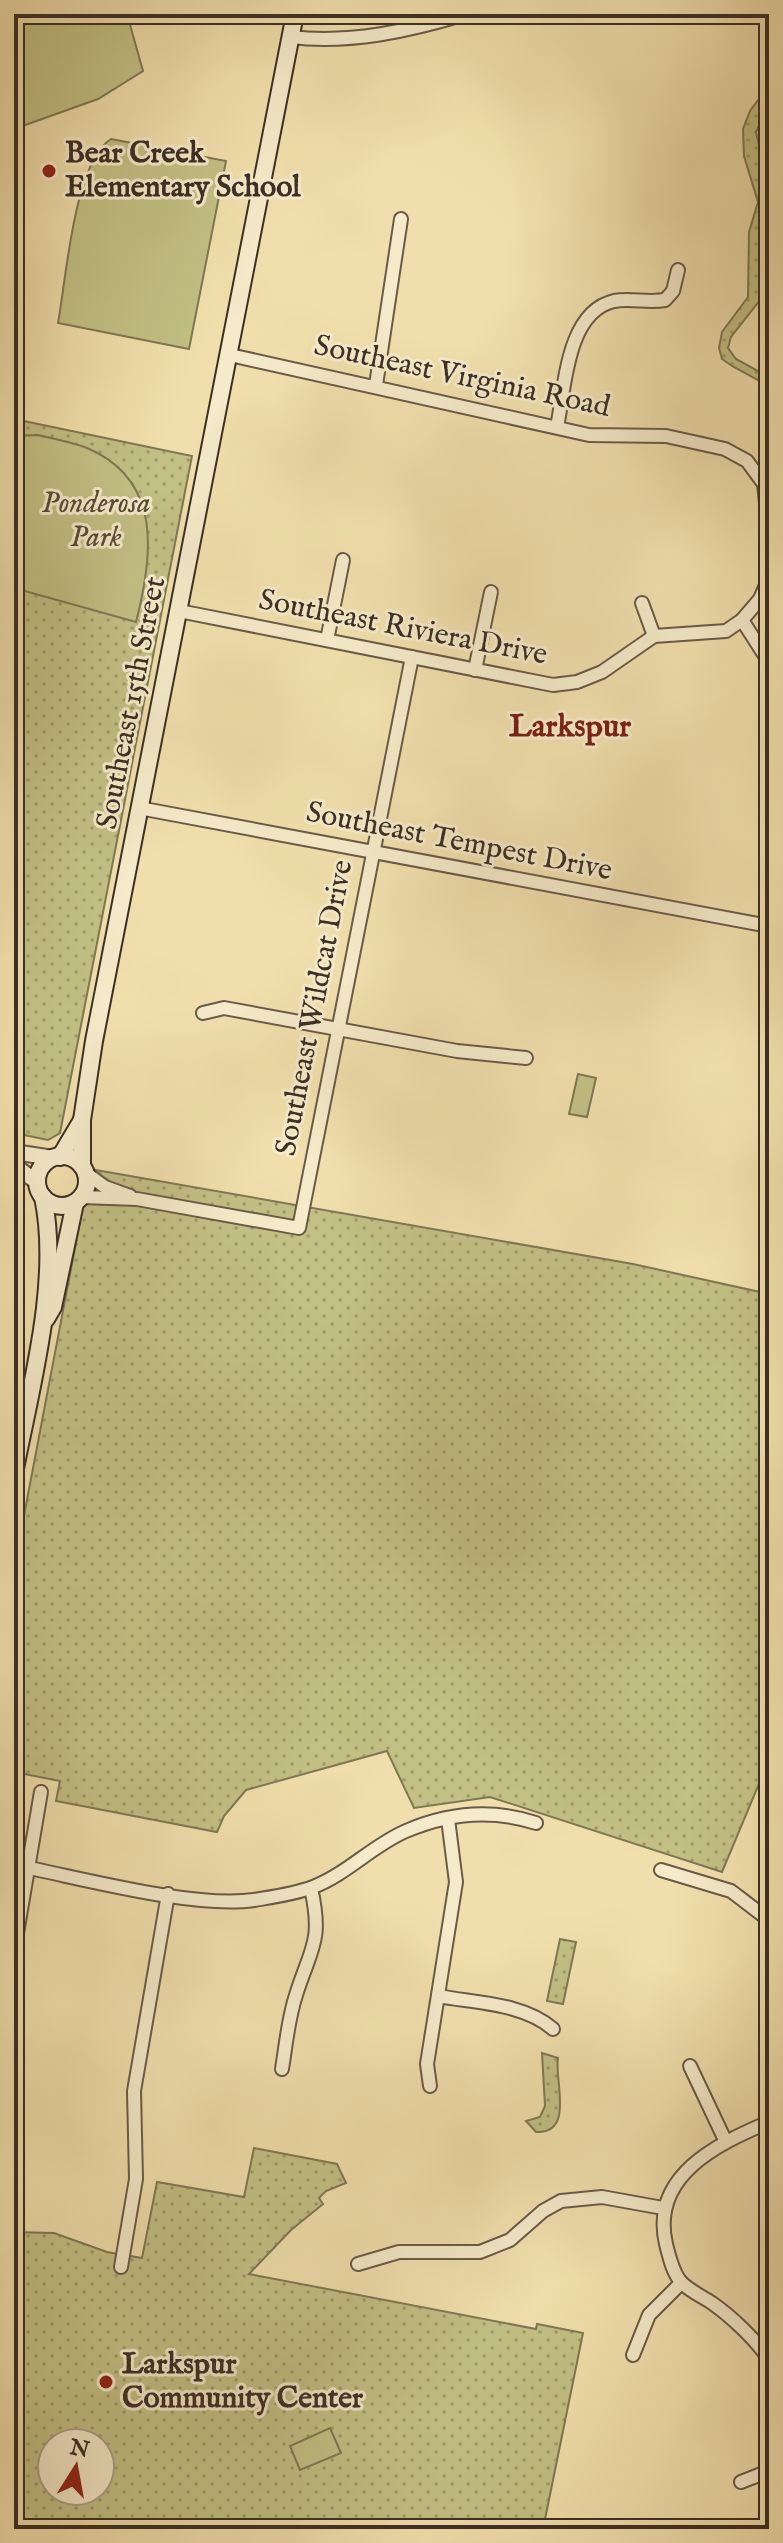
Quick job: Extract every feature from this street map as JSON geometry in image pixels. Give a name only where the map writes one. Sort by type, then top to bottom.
[{"type":"main road","name":"Southeast 15th Street","points":[[84,1170],[82,1120],[139,808],[295,14]]},
{"type":"main road","name":"Southeast 15th Street","points":[[57,1158],[82,1120]]},
{"type":"main road","points":[[14,1474],[41,1327],[51,1231],[40,1190],[41,1168],[57,1158],[75,1160],[84,1170],[86,1190],[78,1200],[53,1307],[41,1327]]},
{"type":"main road","points":[[40,1190],[58,1206],[78,1200]]},
{"type":"street","points":[[291,37],[374,36],[417,29],[465,14]]},
{"type":"street","points":[[376,385],[401,219]]},
{"type":"street","points":[[557,427],[573,351],[585,321],[599,308],[613,301],[665,300],[673,291],[678,270]]},
{"type":"street","name":"Southeast Virginia Road","points":[[230,355],[606,437],[666,436],[736,453],[747,461],[764,484],[769,532]]},
{"type":"street","points":[[327,640],[343,560]]},
{"type":"street","points":[[642,603],[654,636],[726,631],[742,620],[760,599],[769,578]]},
{"type":"street","points":[[475,670],[491,592]]},
{"type":"street","name":"Southeast Riviera Drive","points":[[179,611],[553,685],[577,682],[602,672],[654,636]]},
{"type":"street","points":[[742,620],[769,662]]},
{"type":"street","name":"Southeast Wildcat Drive","points":[[137,1199],[299,1228],[412,657]]},
{"type":"street","name":"Southeast Tempest Drive","points":[[139,808],[769,926]]},
{"type":"street","points":[[203,1013],[224,1008],[457,1051],[526,1058]]},
{"type":"street","points":[[14,1152],[57,1158]]},
{"type":"street","points":[[14,1165],[40,1190]]},
{"type":"street","points":[[84,1170],[105,1187],[137,1199]]},
{"type":"street","points":[[78,1200],[137,1199]]},
{"type":"street","points":[[14,1951],[41,1792]]},
{"type":"street","points":[[14,1865],[208,1901],[252,1901],[311,1888],[348,1869],[405,1831],[448,1819],[484,1812],[536,1823]]},
{"type":"street","points":[[430,2086],[427,2064],[456,1882],[448,1819]]},
{"type":"street","points":[[661,1870],[731,1891],[767,1915]]},
{"type":"street","points":[[282,2069],[296,1996],[315,1948],[319,1922],[311,1888]]},
{"type":"street","points":[[121,2267],[136,2179],[134,2091],[168,1894]]},
{"type":"street","points":[[438,1996],[521,2011],[543,2019],[553,2029]]},
{"type":"street","points":[[690,2066],[725,2140]]},
{"type":"street","points":[[769,2122],[725,2140],[692,2163],[680,2176],[663,2208],[666,2246],[681,2283],[715,2305],[769,2359]]},
{"type":"street","points":[[358,2264],[399,2252],[480,2252],[510,2240],[543,2211],[561,2201],[602,2197],[663,2208]]},
{"type":"street","points":[[633,2355],[649,2315],[681,2283]]},
{"type":"street","points":[[741,2482],[769,2471]]},
{"type":"green space","points":[[14,14],[127,14],[143,71],[98,99],[14,129]]},
{"type":"green space","points":[[769,85],[769,104],[756,132],[769,189],[767,279],[760,300],[731,337],[728,348],[736,359],[769,377],[769,386],[722,359],[719,348],[722,332],[748,297],[749,232],[758,202],[744,156],[743,129],[750,111]]},
{"type":"green space","points":[[111,139],[226,161],[189,349],[58,323],[80,196],[98,152]]},
{"type":"green space","name":"Ponderosa Park","points":[[14,419],[192,456],[60,1133],[48,1140],[14,1133]]},
{"type":"green space","points":[[38,435],[87,448],[112,462],[129,479],[140,500],[148,546],[136,622],[14,588],[14,436]]},
{"type":"green space","points":[[578,1074],[596,1078],[587,1117],[569,1114]]},
{"type":"green space","points":[[90,1169],[633,1264],[769,1294],[769,1760],[722,1872],[490,1797],[414,1808],[387,1751],[246,1790],[224,1816],[217,1832],[56,1801],[60,1781],[14,1772],[14,1568]]},
{"type":"green space","points":[[560,1939],[576,1942],[563,2004],[547,2001]]},
{"type":"green space","points":[[542,2053],[558,2058],[560,2104],[555,2124],[548,2130],[536,2132],[526,2121],[540,2117],[545,2106]]},
{"type":"green space","points":[[254,2148],[337,2164],[346,2183],[326,2191],[319,2198],[323,2204],[291,2230],[249,2274],[536,2329],[537,2324],[583,2333],[543,2529],[14,2529],[14,2232],[54,2233],[107,2252],[142,2258],[157,2182],[244,2197]]},
{"type":"green space","points":[[330,2428],[341,2453],[300,2470],[290,2446]]},
{"type":"place","name":"Bear Creek Elementary School","points":[[49,171]]},
{"type":"place","name":"Larkspur Community Center","points":[[106,2382]]},
{"type":"district","name":"Larkspur","points":[[570,727]]}]
